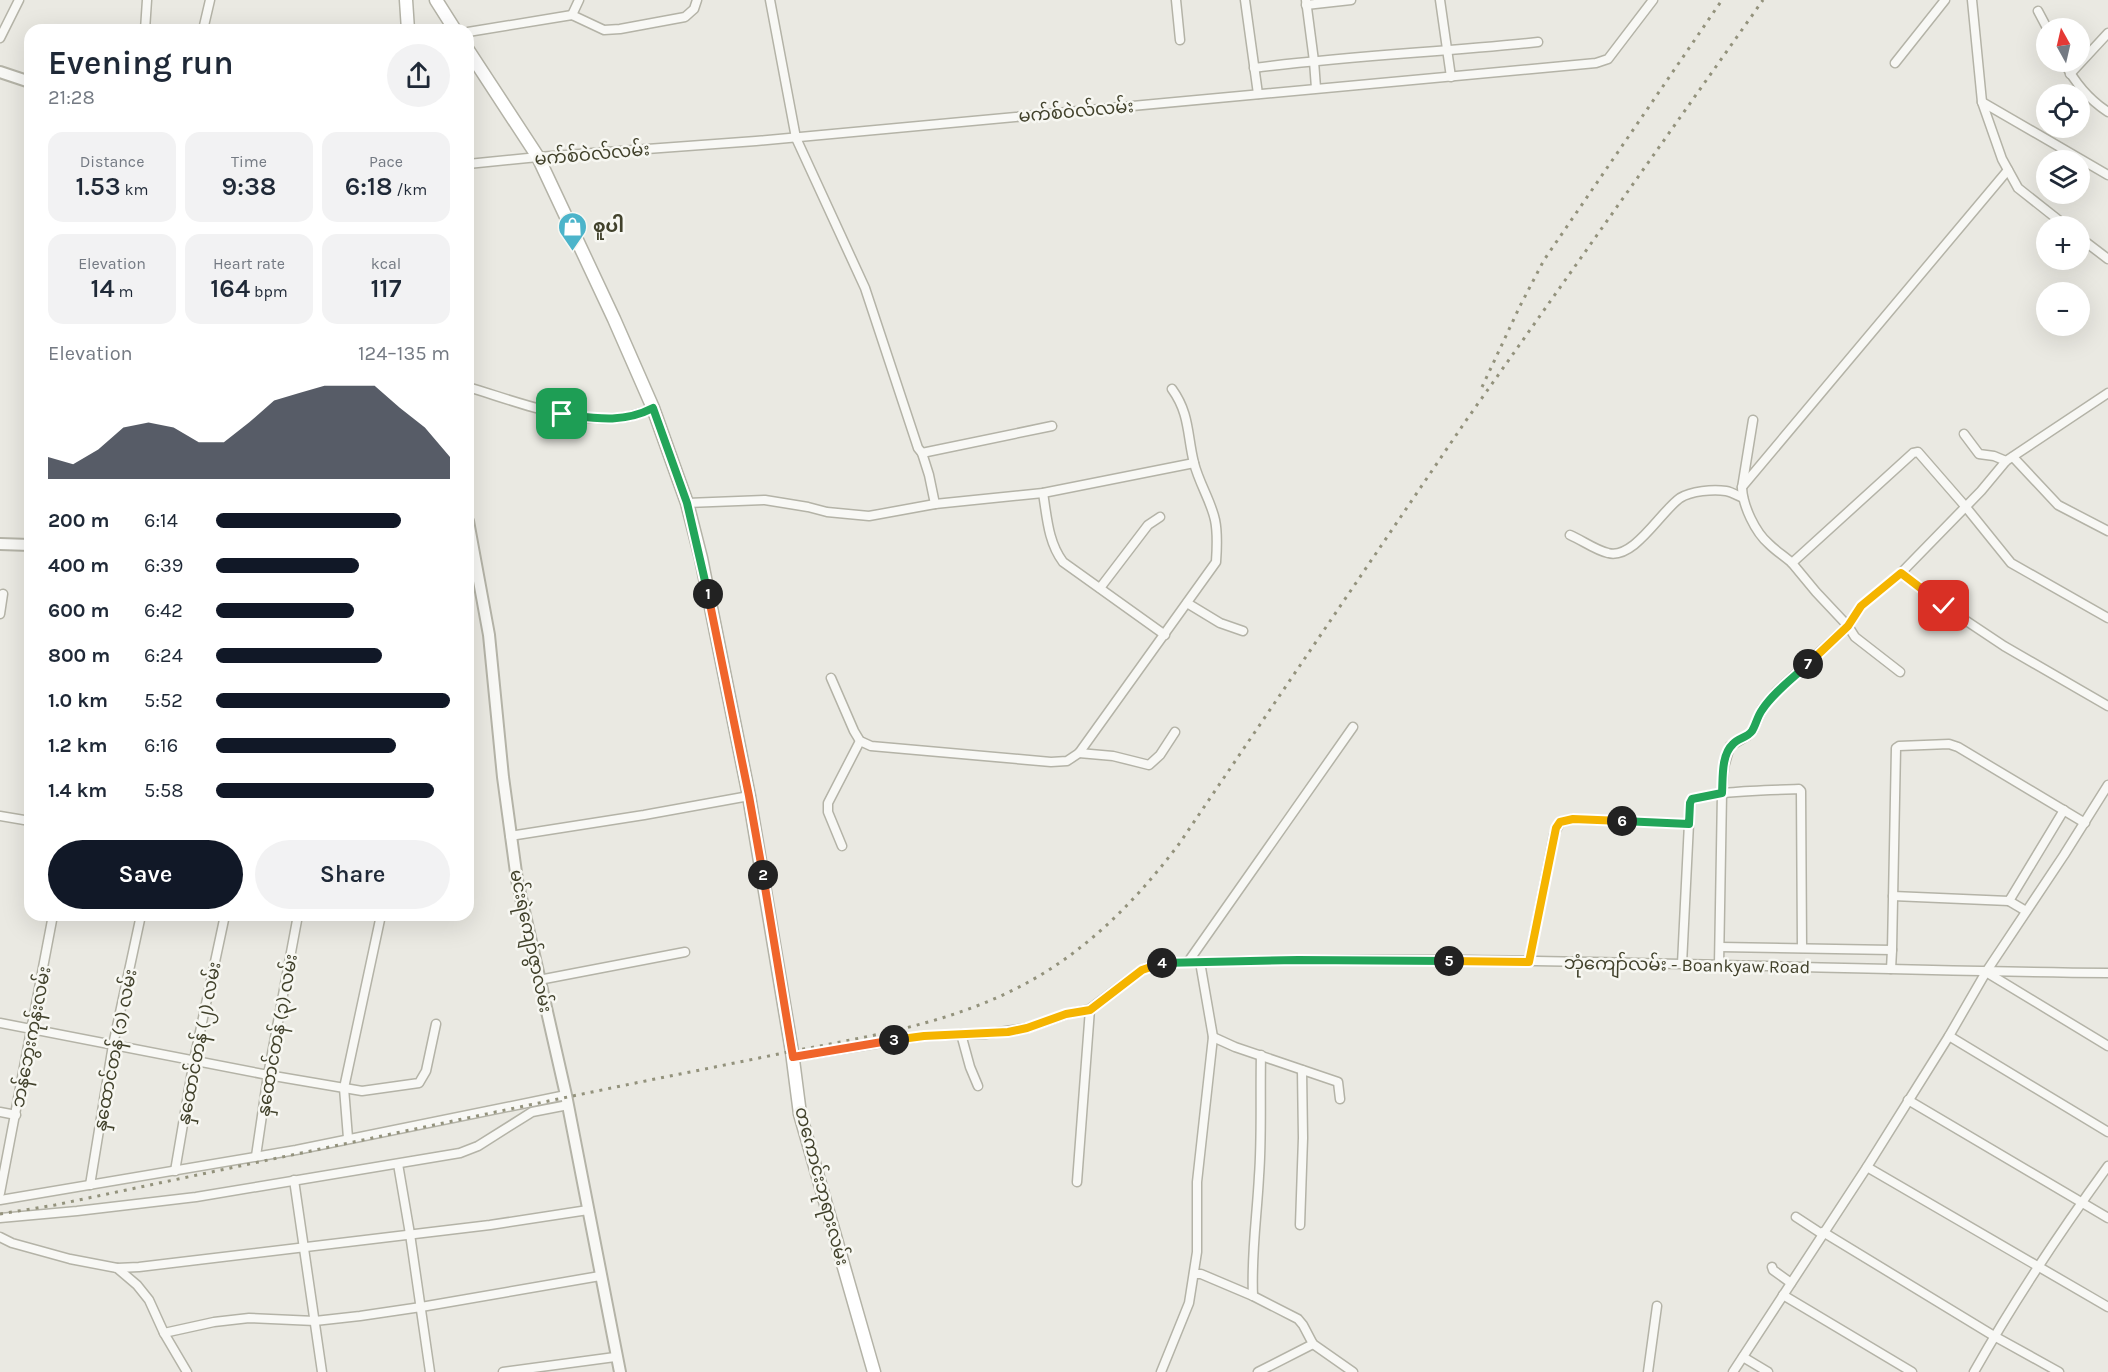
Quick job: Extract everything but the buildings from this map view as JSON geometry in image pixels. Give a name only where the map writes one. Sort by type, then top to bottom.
[{"type":"main road","points":[[406,0],[408,24]]},
{"type":"main road","points":[[436,0],[451,24]]},
{"type":"main road","name":"တကောင်းဘုရားလမ်း","points":[[474,59],[538,157],[653,408],[687,503],[701,558],[749,796],[793,1057],[800,1114],[874,1372]]},
{"type":"street","points":[[0,38],[19,0]]},
{"type":"street","points":[[145,24],[147,0]]},
{"type":"street","points":[[204,24],[210,0]]},
{"type":"street","points":[[572,15],[579,0]]},
{"type":"street","points":[[474,31],[572,15],[604,30],[620,29],[685,17],[694,9],[697,0]]},
{"type":"street","points":[[770,0],[796,138],[865,288],[918,448],[922,453],[936,504]]},
{"type":"street","points":[[1176,0],[1180,40]]},
{"type":"street","points":[[1245,0],[1258,94]]},
{"type":"street","points":[[1316,88],[1306,2],[1351,0]]},
{"type":"street","points":[[1440,0],[1451,77]]},
{"type":"street","name":"မက်စ်ဝဲလ်လမ်း","points":[[474,163],[796,138],[1603,62],[1608,59],[1653,0]]},
{"type":"street","points":[[1895,63],[1945,0]]},
{"type":"street","points":[[1972,0],[1982,102],[2008,170],[2018,188],[2053,216]]},
{"type":"street","points":[[2038,11],[2042,18]]},
{"type":"street","points":[[2108,33],[2070,74],[2093,102],[2108,112]]},
{"type":"street","points":[[1254,68],[1538,42]]},
{"type":"street","points":[[0,72],[24,80]]},
{"type":"street","points":[[1982,102],[2108,175]]},
{"type":"street","points":[[1742,488],[2008,170]]},
{"type":"street","points":[[2090,246],[2108,260]]},
{"type":"street","points":[[474,389],[562,414],[614,420],[645,413],[653,408]]},
{"type":"street","points":[[831,678],[860,741],[883,748],[1051,762],[1067,761],[1079,753],[1216,562],[1218,543],[1215,519],[1194,463],[1191,435],[1183,408],[1172,389]]},
{"type":"street","points":[[1719,965],[1722,793],[1724,766],[1730,746],[1738,739],[1747,736],[1753,729],[1762,709],[1777,691],[1848,626],[1861,606],[1901,573],[2010,459],[2108,393]]},
{"type":"street","points":[[1753,420],[1742,488],[1750,516],[1767,543],[1791,563],[1856,637],[1900,672]]},
{"type":"street","points":[[922,453],[1052,426]]},
{"type":"street","points":[[1964,434],[1979,454],[2010,459],[2058,505],[2108,531]]},
{"type":"street","points":[[1791,563],[1913,453],[1918,452],[2011,563],[2108,618]]},
{"type":"street","points":[[687,503],[765,500],[828,512],[869,516],[936,504],[1042,493],[1194,463]]},
{"type":"street","points":[[1570,535],[1608,553],[1616,554],[1624,552],[1636,543],[1681,498],[1705,491],[1726,491],[1743,498]]},
{"type":"street","points":[[1042,493],[1055,551],[1063,562],[1166,634]]},
{"type":"street","points":[[1100,588],[1148,525],[1160,517]]},
{"type":"street","points":[[0,544],[24,545]]},
{"type":"street","name":"မင်းရဲကျော်ဇွာလမ်း","points":[[474,554],[489,635],[510,836],[517,880],[567,1100],[615,1358],[620,1372]]},
{"type":"street","points":[[1901,573],[1944,606],[2004,646],[2108,706]]},
{"type":"street","points":[[0,614],[3,594]]},
{"type":"street","points":[[1187,603],[1220,623],[1243,631]]},
{"type":"street","points":[[1188,962],[1353,727]]},
{"type":"street","points":[[1079,753],[1113,756],[1149,765],[1160,755],[1175,732]]},
{"type":"street","points":[[842,846],[828,812],[828,803],[860,741]]},
{"type":"street","points":[[1891,969],[1897,747],[1949,744],[1959,747],[2085,823]]},
{"type":"street","points":[[1733,1372],[1867,1167],[1986,972],[2108,785]]},
{"type":"street","points":[[1682,964],[1690,803],[1692,799],[1722,793],[1799,789],[1801,791],[1802,948]]},
{"type":"street","points":[[510,836],[749,796]]},
{"type":"street","points":[[2009,901],[2064,810]]},
{"type":"street","points":[[0,816],[24,820]]},
{"type":"street","points":[[1529,962],[1554,835],[1560,822],[1573,819],[1689,824]]},
{"type":"street","points":[[1893,896],[2009,901],[2026,911]]},
{"type":"street","name":"ဘန်ဘွေးကုန်းလမ်း","points":[[0,1193],[4,1157],[16,1115],[52,921]]},
{"type":"street","name":"နှထောင်တန် (၁) လမ်း","points":[[90,1185],[113,1046],[140,921]]},
{"type":"street","name":"နှထောင်တန် (၂) လမ်း","points":[[175,1171],[194,1060],[224,921]]},
{"type":"street","name":"နှထောင်တန် (၃) လမ်း","points":[[256,1156],[268,1075],[297,921]]},
{"type":"street","points":[[348,1138],[344,1088],[380,921]]},
{"type":"street","points":[[1720,947],[1892,950]]},
{"type":"street","points":[[539,980],[685,952]]},
{"type":"street","points":[[1161,1372],[1189,1303],[1198,1240],[1197,1182],[1213,1037],[1200,962]]},
{"type":"street","name":"ဘုံကျော်လမ်း - Boankyaw Road","points":[[1090,1010],[1142,970],[1158,963],[1529,962],[2108,973]]},
{"type":"street","points":[[1986,972],[2108,1046]]},
{"type":"street","points":[[793,1057],[890,1040],[1008,1032],[1027,1028],[1066,1014],[1090,1010],[1077,1182]]},
{"type":"street","points":[[0,1023],[362,1091],[419,1083],[426,1071],[436,1024]]},
{"type":"street","points":[[961,1034],[978,1086]]},
{"type":"street","points":[[1949,1036],[2108,1132]]},
{"type":"street","points":[[1213,1037],[1338,1082],[1340,1099]]},
{"type":"street","points":[[1253,1296],[1253,1237],[1257,1213],[1261,1146],[1261,1055]]},
{"type":"street","points":[[1300,1225],[1303,1138],[1302,1070]]},
{"type":"street","points":[[0,1200],[175,1171],[567,1100]]},
{"type":"street","points":[[0,1218],[196,1197],[460,1153],[478,1146],[532,1112],[567,1100]]},
{"type":"street","points":[[1908,1100],[2108,1218]]},
{"type":"street","points":[[0,1112],[16,1115]]},
{"type":"street","points":[[398,1164],[411,1234],[430,1372]]},
{"type":"street","points":[[1974,1372],[1994,1336],[2081,1203],[2108,1166]]},
{"type":"street","points":[[1867,1167],[2108,1307]]},
{"type":"street","points":[[294,1180],[322,1372]]},
{"type":"street","points":[[0,1237],[12,1243],[70,1259],[117,1268],[139,1267],[490,1225],[588,1210]]},
{"type":"street","points":[[1796,1217],[1994,1336],[2059,1372]]},
{"type":"street","points":[[1772,1267],[1791,1283]]},
{"type":"street","points":[[117,1268],[137,1285],[149,1300],[164,1333],[187,1372]]},
{"type":"street","points":[[1194,1274],[1201,1274],[1253,1296],[1298,1319],[1304,1324],[1313,1344],[1353,1372]]},
{"type":"street","points":[[164,1333],[214,1322],[249,1318],[315,1321],[421,1307],[600,1276]]},
{"type":"street","points":[[1783,1295],[1912,1372]]},
{"type":"street","points":[[1648,1372],[1657,1306]]},
{"type":"street","points":[[1258,1372],[1313,1344]]},
{"type":"street","points":[[1743,1357],[1768,1372]]},
{"type":"street","points":[[503,1372],[615,1358]]},
{"type":"railway","points":[[1482,387],[1544,260],[1722,0]]},
{"type":"railway","points":[[0,1214],[55,1205],[580,1094],[885,1033],[935,1020],[983,1003],[1007,993],[1058,964],[1081,947],[1123,909],[1179,844],[1465,422],[1763,0]]},
{"type":"place","name":"စူပါ","points":[[572,252]]},
{"type":"route","points":[[562,414],[614,420],[645,413],[653,408],[672,458],[687,503],[701,558],[749,796],[793,1057],[890,1040],[1008,1032],[1027,1028],[1066,1014],[1090,1010],[1142,970],[1158,963],[1298,960],[1529,962],[1554,835],[1560,822],[1573,819],[1689,824],[1692,799],[1722,793],[1724,766],[1730,746],[1738,739],[1747,736],[1753,729],[1762,709],[1777,691],[1848,626],[1861,606],[1901,573],[1944,606]]}]
